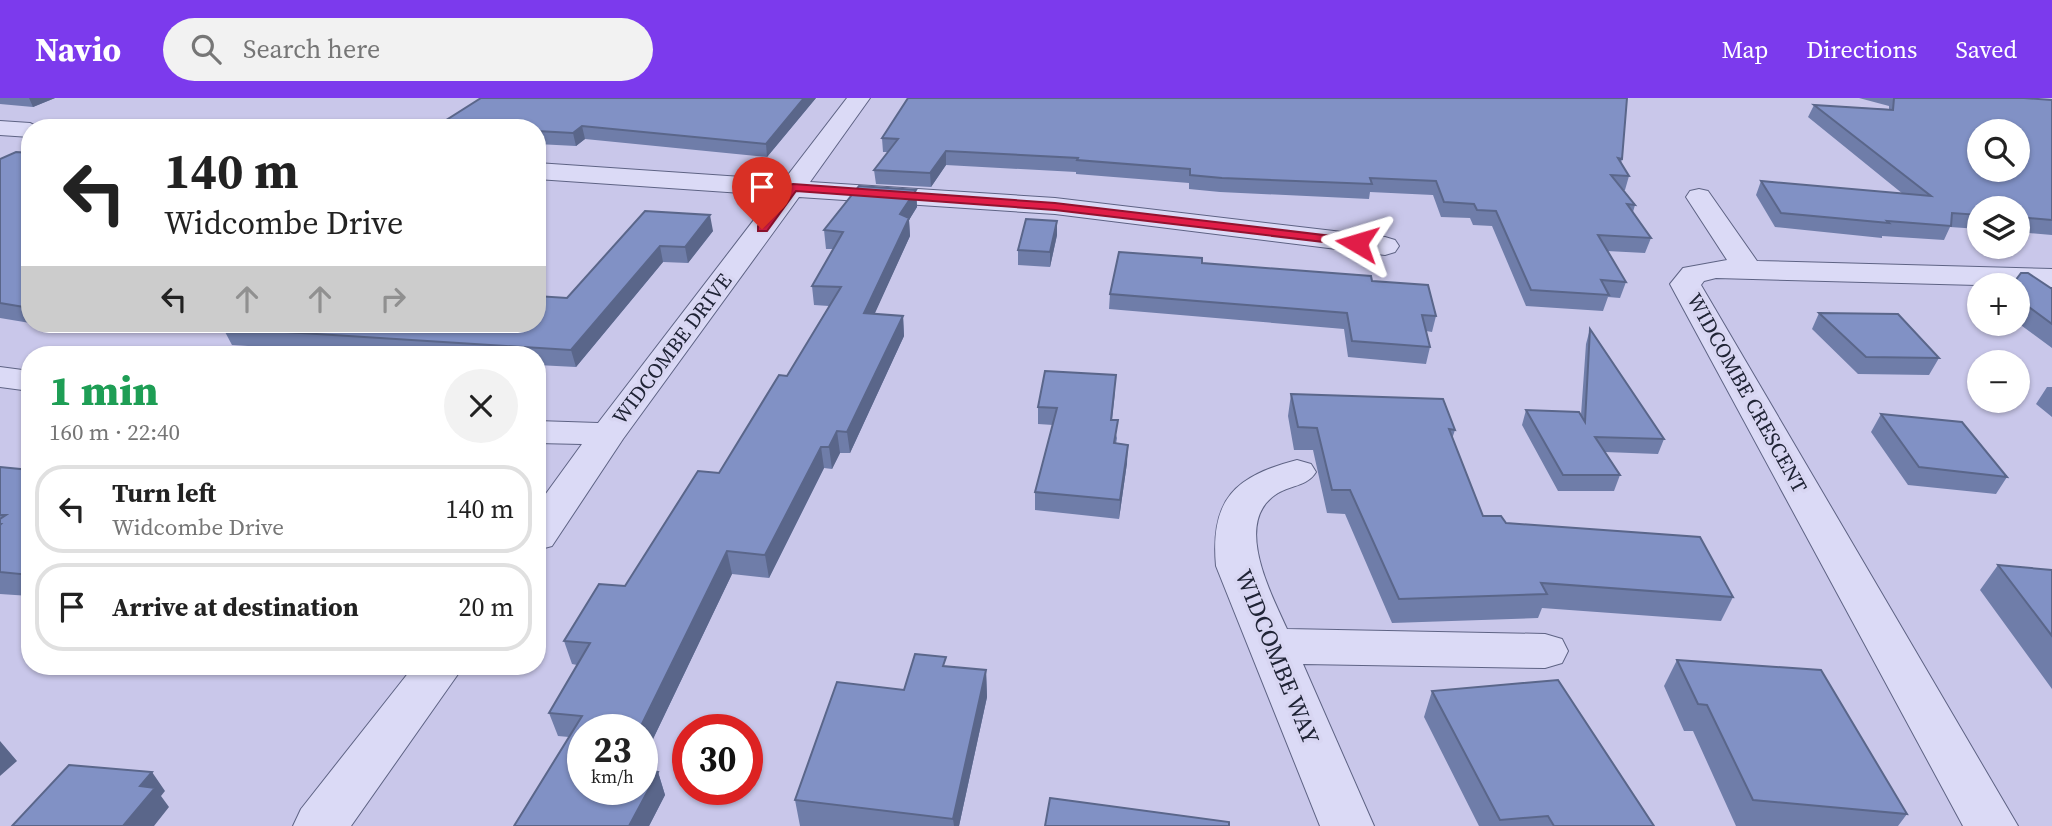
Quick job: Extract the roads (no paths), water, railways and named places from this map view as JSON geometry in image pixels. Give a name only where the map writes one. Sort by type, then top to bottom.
[{"type":"street","name":"WIDCOMBE DRIVE","points":[[546,523],[608,434],[859,98]]},
{"type":"street","points":[[0,128],[21,129]]},
{"type":"street","points":[[546,172],[1055,206],[1385,246]]},
{"type":"street","points":[[1699,197],[1748,270]]},
{"type":"street","name":"WIDCOMBE CRESCENT","points":[[1991,826],[1685,284],[1694,274],[1716,270],[2052,278]]},
{"type":"street","points":[[0,377],[21,380]]},
{"type":"street","points":[[546,432],[608,434]]},
{"type":"street","name":"WIDCOMBE WAY","points":[[1297,472],[1262,486],[1247,501],[1237,521],[1235,542],[1238,566],[1347,826]]},
{"type":"street","points":[[1272,646],[1545,651]]},
{"type":"street","points":[[320,826],[433,675]]}]
